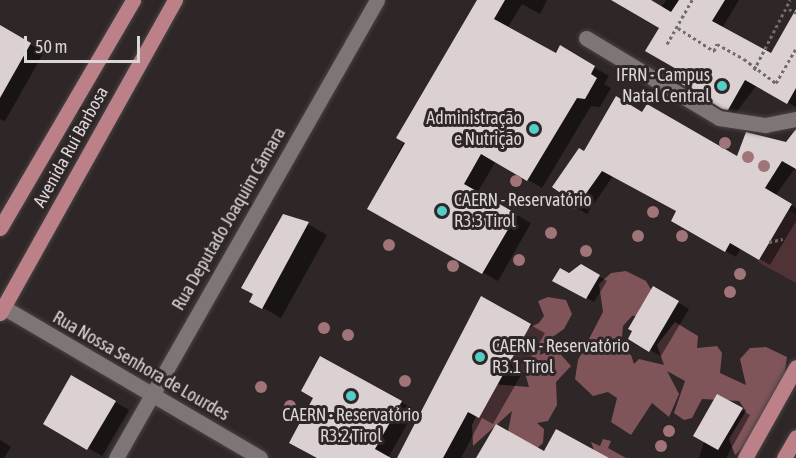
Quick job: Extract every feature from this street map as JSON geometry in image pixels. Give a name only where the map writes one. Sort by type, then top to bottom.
[{"type":"main road","name":"Avenida Rui Barbosa","points":[[0,228],[133,0]]},
{"type":"main road","name":"Avenida Rui Barbosa","points":[[2,310],[175,0]]},
{"type":"main road","points":[[746,458],[796,367]]},
{"type":"main road","points":[[784,458],[796,437]]},
{"type":"street","name":"Rua Deputado Joaquim Câmara","points":[[116,458],[377,0]]},
{"type":"street","points":[[586,38],[719,118],[765,125],[796,119]]},
{"type":"street","name":"Rua Nossa Senhora de Lourdes","points":[[2,310],[260,458]]},
{"type":"path","points":[[667,44],[692,0]]},
{"type":"path","points":[[754,70],[789,9],[790,0]]},
{"type":"path","points":[[789,9],[796,13]]},
{"type":"path","points":[[678,28],[714,51],[717,44],[776,83],[796,49]]},
{"type":"path","points":[[770,242],[783,239]]},
{"type":"shaded area","points":[[788,210],[796,214],[796,283],[758,262]]},
{"type":"shaded area","points":[[626,271],[646,281],[653,293],[642,315],[632,316],[623,326],[622,337],[601,341],[631,355],[634,364],[639,359],[664,365],[657,345],[675,322],[698,336],[697,348],[717,346],[722,353],[720,373],[746,385],[740,359],[750,348],[766,347],[787,357],[778,415],[735,455],[729,439],[746,411],[739,401],[702,399],[692,418],[684,420],[674,413],[685,381],[667,371],[679,394],[669,417],[652,403],[631,435],[611,422],[617,398],[608,392],[593,396],[575,379],[578,360],[603,312],[599,284],[611,273]]},
{"type":"shaded area","points":[[548,297],[566,300],[572,314],[564,329],[541,345],[540,355],[555,348],[571,366],[556,382],[557,405],[548,421],[537,423],[544,429],[543,443],[534,451],[507,436],[512,411],[473,446],[472,425],[491,384],[529,387],[525,373],[514,369],[505,353],[522,331],[539,323],[544,316],[538,301]]},
{"type":"shaded area","points":[[603,439],[611,441],[608,448],[626,458],[597,458],[591,442],[600,446]]},
{"type":"building","points":[[477,0],[505,0],[494,19],[556,53],[560,45],[595,66],[591,74],[597,78],[585,99],[577,98],[527,181],[481,154],[464,184],[517,214],[482,274],[367,209],[405,143],[396,138]]},
{"type":"building","points":[[611,0],[651,0],[671,12],[679,0],[725,0],[712,21],[771,53],[796,9],[796,88],[787,104],[745,80],[728,110],[722,109],[680,83],[685,74],[645,51],[659,28]]},
{"type":"building","points":[[0,25],[31,43],[0,98]]},
{"type":"building","points":[[616,96],[642,112],[647,104],[737,156],[746,132],[786,142],[796,129],[796,169],[782,161],[765,188],[792,204],[759,260],[730,243],[725,252],[671,221],[676,211],[602,171],[575,209],[559,199],[562,194],[552,187],[579,148],[584,151]]},
{"type":"building","points":[[283,214],[309,222],[262,309],[249,302],[253,294],[241,288]]},
{"type":"building","points":[[581,264],[600,275],[586,299],[552,281],[560,268],[569,273]]},
{"type":"building","points":[[653,286],[679,301],[649,352],[628,339],[632,331],[628,329]]},
{"type":"building","name":"CAERN - Reservatório R3.1 Tirol","points":[[481,296],[531,324],[479,418],[468,412],[443,458],[397,458]]},
{"type":"building","points":[[320,356],[402,401],[375,449],[391,458],[317,458],[289,443],[313,398],[301,391]]},
{"type":"building","points":[[71,375],[116,401],[87,450],[43,424]]},
{"type":"building","points":[[717,394],[743,408],[718,450],[693,436]]},
{"type":"building","points":[[496,424],[544,451],[556,429],[609,458],[476,458]]},
{"type":"place","name":"IFRN - Campus Natal Central","points":[[722,86]]},
{"type":"place","name":"Administração e Nutrição","points":[[534,129]]},
{"type":"place","name":"CAERN - Reservatório R3.3 Tirol","points":[[442,211]]},
{"type":"place","name":"CAERN - Reservatório R3.1 Tirol","points":[[480,357]]},
{"type":"place","name":"CAERN - Reservatório R3.2 Tirol","points":[[351,396]]}]
